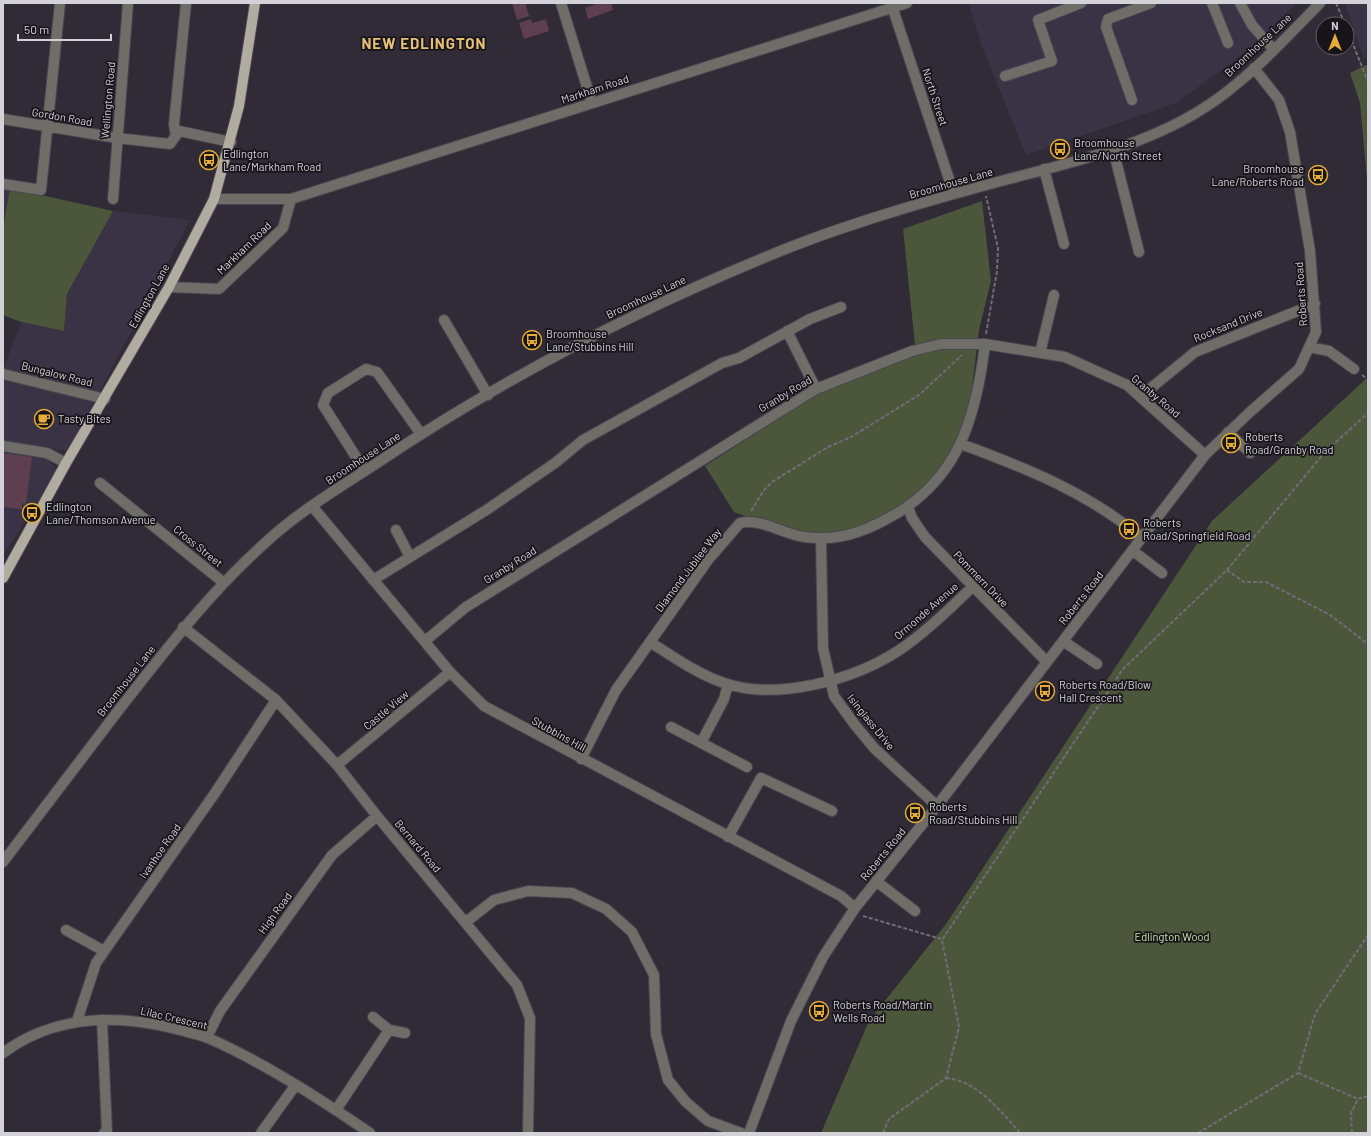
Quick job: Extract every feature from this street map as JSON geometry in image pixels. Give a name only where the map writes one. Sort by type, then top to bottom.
[{"type":"main road","name":"Edlington Lane","points":[[4,574],[66,463],[169,287],[214,199],[231,142],[245,73],[255,3]]},
{"type":"street","points":[[3,184],[41,190],[49,127],[60,3]]},
{"type":"street","name":"Wellington Road","points":[[113,199],[128,3]]},
{"type":"street","points":[[176,136],[174,124],[186,3]]},
{"type":"street","points":[[562,3],[592,103]]},
{"type":"street","name":"Markham Road","points":[[214,199],[291,199],[892,5],[907,3]]},
{"type":"street","points":[[1132,100],[1106,27],[1108,19],[1151,3]]},
{"type":"street","points":[[1212,3],[1228,43]]},
{"type":"street","points":[[1240,3],[1252,25],[1274,50]]},
{"type":"street","name":"Broomhouse Lane","points":[[3,862],[184,627],[224,583],[266,541],[312,506],[421,434],[564,351],[677,295],[795,245],[887,214],[1113,150],[1169,127],[1212,102],[1254,68],[1274,50],[1320,3]]},
{"type":"street","points":[[1005,76],[1052,61],[1038,20],[1077,4]]},
{"type":"street","name":"North Street","points":[[892,5],[950,182],[956,194]]},
{"type":"street","name":"Roberts Road","points":[[749,1133],[791,1021],[823,957],[854,910],[937,806],[1046,661],[1133,551],[1205,455],[1228,432],[1299,369],[1316,332],[1310,251],[1290,132],[1279,100],[1254,68]]},
{"type":"street","name":"Gordon Road","points":[[3,119],[117,138],[170,144],[176,136]]},
{"type":"street","points":[[176,136],[179,131],[231,142]]},
{"type":"street","points":[[1113,150],[1139,252]]},
{"type":"street","points":[[1044,169],[1064,244]]},
{"type":"street","name":"Markham Road","points":[[169,287],[219,289],[283,228],[291,199]]},
{"type":"street","points":[[1040,353],[1054,295]]},
{"type":"street","name":"Rocksand Drive","points":[[1140,397],[1194,352],[1222,339],[1315,304]]},
{"type":"street","points":[[373,580],[494,505],[555,463],[583,440],[722,363],[739,358],[810,319],[841,307]]},
{"type":"street","points":[[444,320],[488,395]]},
{"type":"street","points":[[787,331],[816,389]]},
{"type":"street","name":"Granby Road","points":[[425,641],[466,607],[816,389],[912,351],[941,344],[985,344],[1065,357],[1126,385],[1205,455]]},
{"type":"street","points":[[747,522],[755,522],[794,535],[821,538],[847,535],[863,530],[908,507],[921,497],[941,476],[961,444],[976,398],[985,344]]},
{"type":"street","points":[[1309,347],[1329,350],[1354,369]]},
{"type":"street","points":[[365,471],[323,405],[328,393],[366,369],[377,372],[421,434]]},
{"type":"street","name":"Bungalow Road","points":[[3,374],[105,398]]},
{"type":"street","points":[[1228,432],[1250,453]]},
{"type":"street","points":[[961,444],[1022,466],[1062,485],[1116,517],[1142,538]]},
{"type":"street","points":[[3,446],[47,453],[66,463]]},
{"type":"street","name":"Cross Street","points":[[100,483],[224,583]]},
{"type":"street","name":"Stubbins Hill","points":[[312,506],[450,672],[484,706],[581,759],[841,896],[854,910]]},
{"type":"street","name":"Pommern Drive","points":[[908,507],[912,518],[925,538],[1046,661]]},
{"type":"street","name":"Diamond Jubilee Way","points":[[581,759],[616,690],[708,560],[734,528],[740,523],[747,522]]},
{"type":"street","points":[[396,530],[410,557]]},
{"type":"street","name":"Isinglass Drive","points":[[821,538],[822,629],[824,648],[834,696],[874,748],[937,806]]},
{"type":"street","points":[[1133,551],[1162,573]]},
{"type":"street","name":"Ormonde Avenue","points":[[650,642],[703,675],[728,684],[759,691],[791,689],[830,680],[856,671],[898,651],[927,629],[972,587]]},
{"type":"street","name":"Bernard Road","points":[[184,627],[276,700],[337,765],[377,816],[517,985],[530,1018],[528,1133]]},
{"type":"street","points":[[1063,641],[1097,664]]},
{"type":"street","name":"Castle View","points":[[337,765],[450,672]]},
{"type":"street","points":[[701,743],[724,699],[728,684]]},
{"type":"street","name":"Ivanhoe Road","points":[[77,1021],[96,963],[215,793],[276,700]]},
{"type":"street","points":[[671,727],[747,767]]},
{"type":"street","points":[[728,837],[760,778],[832,811]]},
{"type":"street","name":"High Road","points":[[207,1037],[220,1011],[332,855],[377,816]]},
{"type":"street","points":[[876,881],[915,911]]},
{"type":"street","points":[[466,922],[494,900],[528,891],[572,893],[606,909],[632,932],[654,975],[656,1034],[668,1080],[686,1102],[708,1121],[741,1133]]},
{"type":"street","points":[[66,930],[104,951]]},
{"type":"street","points":[[373,1017],[389,1030],[405,1033]]},
{"type":"street","name":"Lilac Crescent","points":[[3,1053],[36,1035],[77,1021],[121,1019],[158,1024],[207,1037],[250,1059],[336,1110],[370,1133]]},
{"type":"street","points":[[102,1020],[107,1132],[104,1133]]},
{"type":"street","points":[[336,1110],[389,1030]]},
{"type":"street","points":[[261,1133],[295,1086]]},
{"type":"path","points":[[1336,3],[1342,16]]},
{"type":"path","points":[[1355,49],[1368,82]]},
{"type":"path","points":[[984,186],[998,248],[997,271],[985,344]]},
{"type":"path","points":[[747,522],[757,501],[772,482],[828,447],[851,437],[919,395],[967,351],[969,343]]},
{"type":"path","points":[[883,1133],[889,1119],[946,1078],[959,1027],[942,940],[1123,669],[1227,570],[1325,452],[1368,413]]},
{"type":"path","points":[[1227,570],[1244,582],[1266,582],[1330,615],[1368,644]]},
{"type":"path","points":[[854,910],[942,940]]},
{"type":"path","points":[[1198,1133],[1298,1073],[1316,1014],[1368,935]]},
{"type":"path","points":[[1298,1073],[1358,1099],[1368,1096]]},
{"type":"path","points":[[946,1078],[958,1079],[995,1104],[1020,1133]]},
{"type":"path","points":[[1352,1133],[1351,1113],[1358,1099]]},
{"type":"shaded area","points":[[968,3],[1297,3],[1249,50],[1176,103],[1026,155],[983,49]]},
{"type":"shaded area","points":[[1345,3],[1368,3],[1368,57],[1364,59],[1355,32],[1355,16],[1349,16]]},
{"type":"shaded area","points":[[3,187],[10,188],[3,228]]},
{"type":"shaded area","points":[[113,211],[190,220],[68,451],[3,440],[3,370],[21,322],[64,331],[67,294]]},
{"type":"shaded area","points":[[3,452],[45,457],[58,470],[3,556]]},
{"type":"green space","points":[[1368,64],[1368,191],[1360,103],[1350,73]]},
{"type":"green space","points":[[10,188],[113,211],[67,294],[64,331],[21,322],[3,315],[3,228]]},
{"type":"green space","points":[[982,201],[991,281],[979,330],[971,396],[959,443],[927,487],[908,502],[890,513],[848,533],[804,537],[734,512],[705,466],[817,394],[916,355],[903,229]]},
{"type":"green space","name":"Edlington Wood","points":[[1368,377],[1368,1133],[821,1133],[869,1021],[946,924],[1212,521]]},
{"type":"building","points":[[512,3],[525,3],[529,16],[517,20]]},
{"type":"building","points":[[598,3],[611,3],[613,10],[588,19],[585,8]]},
{"type":"building","points":[[531,19],[532,23],[546,19],[549,31],[524,39],[519,23]]},
{"type":"building","points":[[3,453],[32,457],[26,504],[22,503],[22,509],[3,507]]},
{"type":"place","name":"Broomhouse Lane/North Street","points":[[1060,149]]},
{"type":"place","name":"Edlington Lane/Markham Road","points":[[209,160]]},
{"type":"place","name":"Broomhouse Lane/Roberts Road","points":[[1318,175]]},
{"type":"place","name":"Broomhouse Lane/Stubbins Hill","points":[[532,340]]},
{"type":"place","name":"Tasty Bites","points":[[44,419]]},
{"type":"place","name":"Roberts Road/Granby Road","points":[[1231,443]]},
{"type":"place","name":"Edlington Lane/Thomson Avenue","points":[[32,513]]},
{"type":"place","name":"Roberts Road/Springfield Road","points":[[1129,529]]},
{"type":"place","name":"Roberts Road/Blow Hall Crescent","points":[[1045,691]]},
{"type":"place","name":"Roberts Road/Stubbins Hill","points":[[915,813]]},
{"type":"place","name":"Roberts Road/Martin Wells Road","points":[[819,1011]]},
{"type":"district","name":"NEW EDLINGTON","points":[[424,44]]}]
